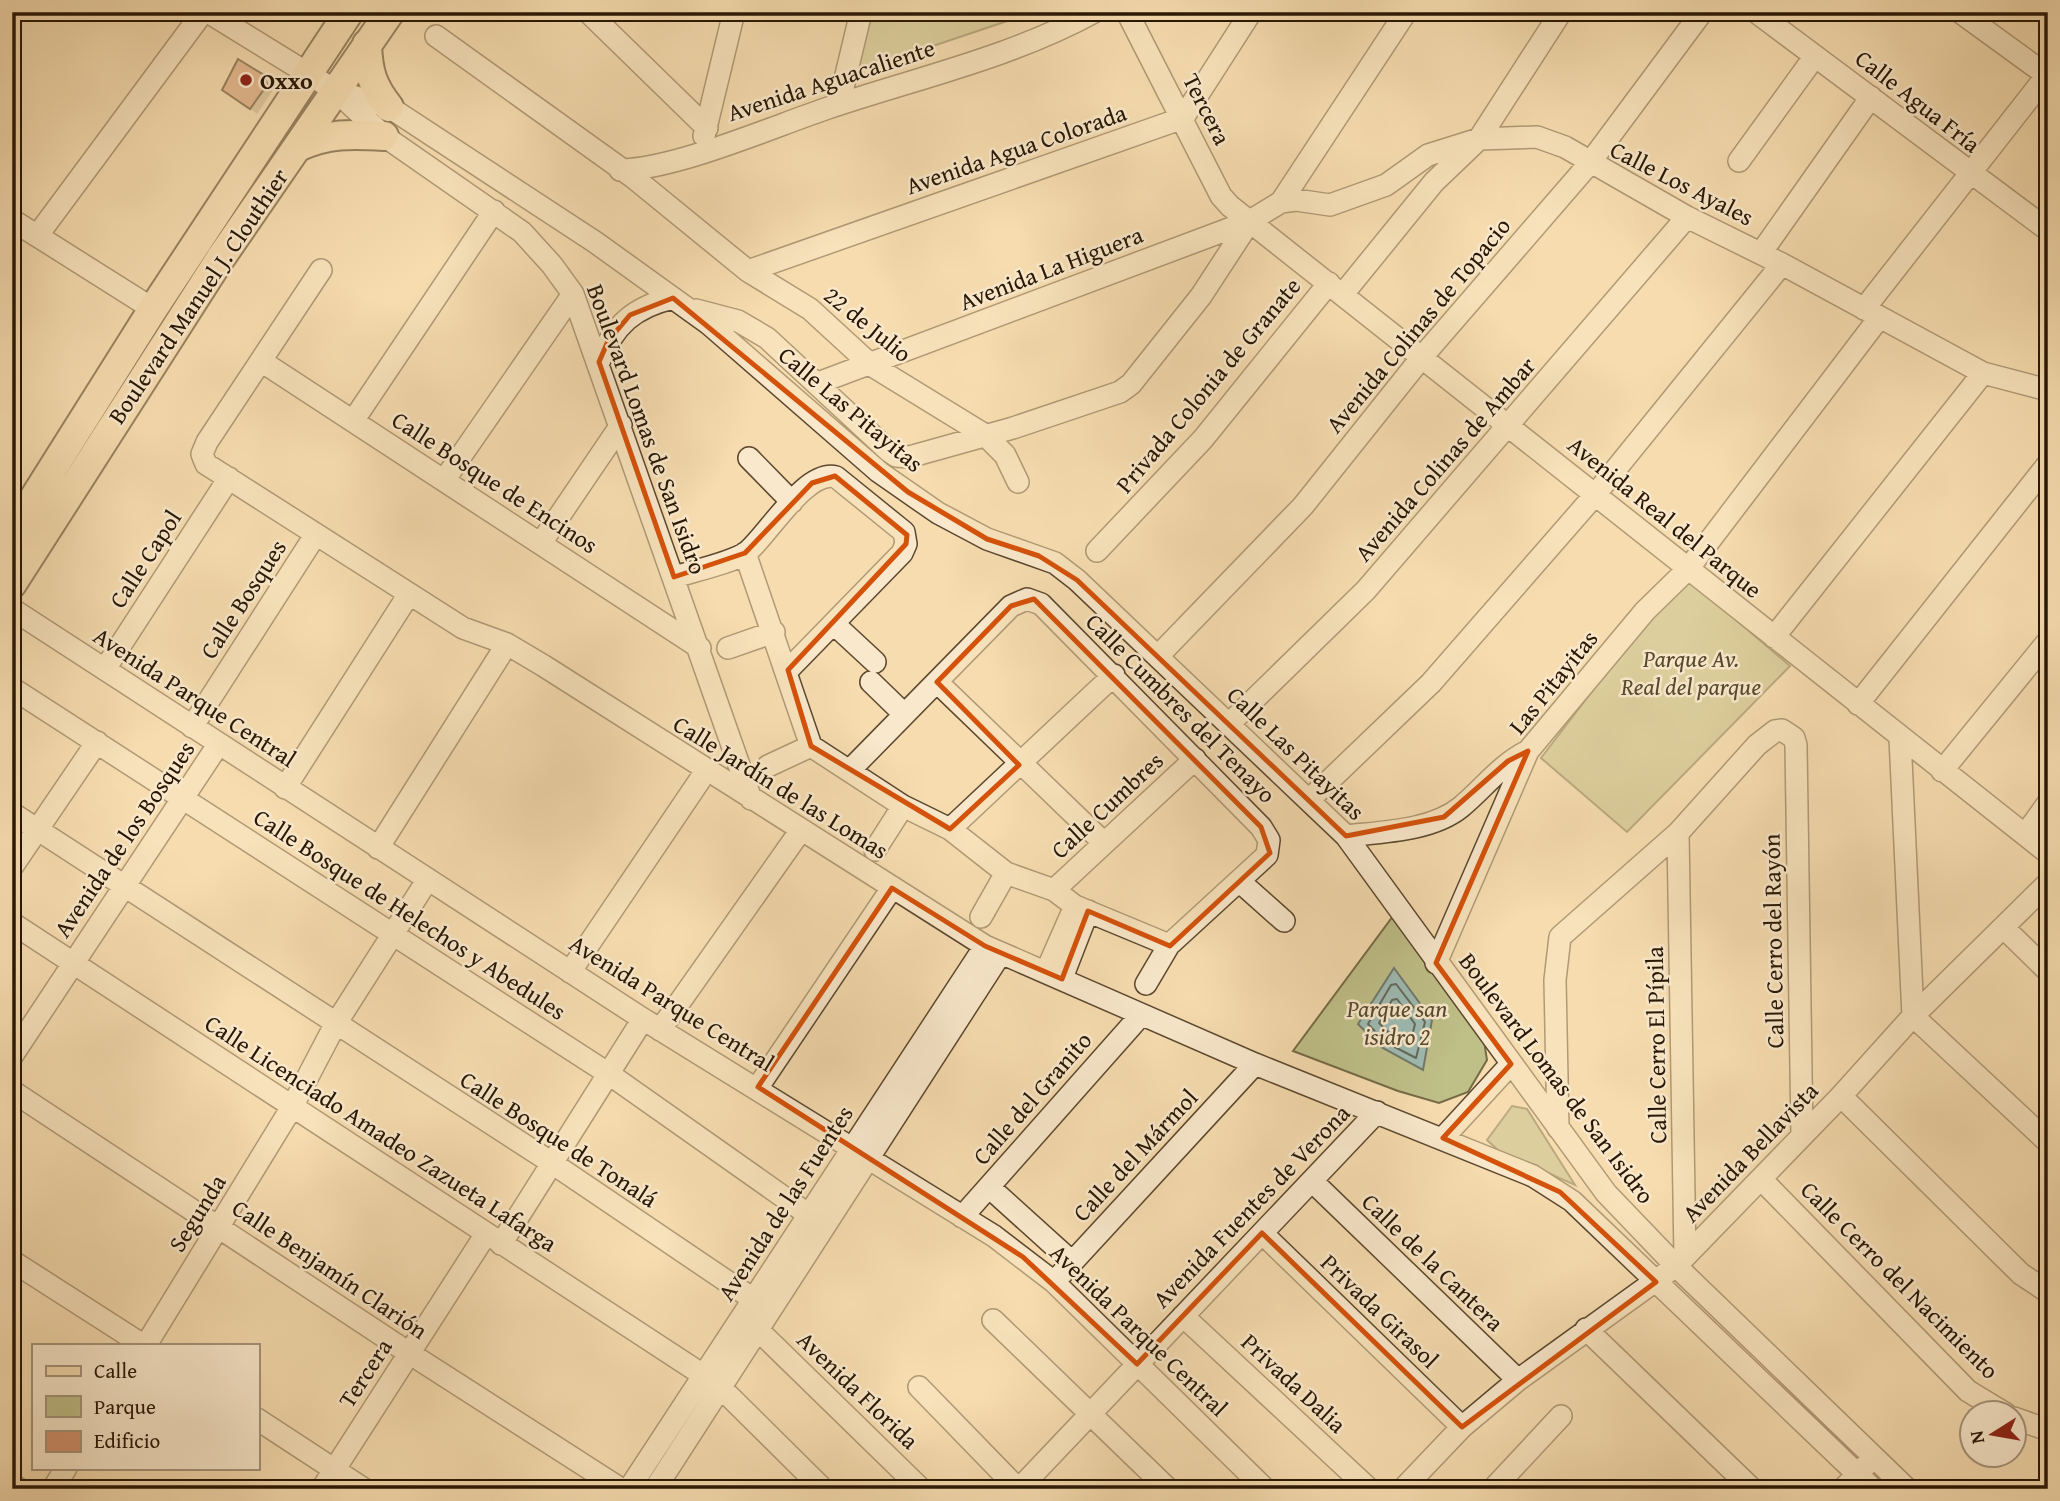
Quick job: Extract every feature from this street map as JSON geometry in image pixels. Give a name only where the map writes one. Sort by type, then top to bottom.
[{"type":"main road","name":"Boulevard Manuel J. Clouthier","points":[[12,533],[153,309],[349,12]]},
{"type":"main road","name":"Boulevard Manuel J. Clouthier","points":[[12,584],[220,258],[390,12]]},
{"type":"main road","points":[[367,44],[370,77],[374,89],[389,107]]},
{"type":"main road","points":[[298,147],[333,135],[384,136]]},
{"type":"street","points":[[37,236],[206,12],[310,74],[335,92]]},
{"type":"street","points":[[588,12],[706,128]]},
{"type":"street","points":[[699,152],[734,12]]},
{"type":"street","points":[[839,104],[861,12]]},
{"type":"street","name":"Avenida Aguacaliente","points":[[620,170],[635,170],[699,152],[964,64],[1053,32],[1094,12]]},
{"type":"street","name":"Tercera","points":[[1127,12],[1222,196],[1250,221]]},
{"type":"street","points":[[1183,118],[1251,12]]},
{"type":"street","points":[[599,362],[608,341],[630,315],[646,306],[681,303],[752,328],[818,383],[896,456],[909,457],[1120,392],[1131,383],[1200,296],[1250,221],[1281,202],[1406,12]]},
{"type":"street","name":"Privada Colonia de Granate","points":[[1097,551],[1203,439],[1434,182],[1479,139],[1561,12]]},
{"type":"street","name":"Avenida Colinas de Topacio","points":[[1158,656],[1303,506],[1422,358],[1589,164],[1702,12]]},
{"type":"street","name":"Calle Agua Fría","points":[[1756,12],[2048,230]]},
{"type":"street","points":[[1960,12],[2047,75]]},
{"type":"street","name":"22 de Julio","points":[[436,36],[634,178],[748,271],[810,309],[871,365],[985,435],[1005,455],[1018,482]]},
{"type":"street","points":[[1740,161],[1815,56]]},
{"type":"street","name":"Las Pitayitas","points":[[1436,963],[1528,751],[1645,611],[1688,569],[1871,314],[1958,186],[1971,175],[2047,75]]},
{"type":"street","name":"Calle Las Pitayitas","points":[[335,92],[389,107],[681,303],[772,376],[879,472],[939,513],[987,539],[1055,563],[1230,723],[1346,836],[1436,963]]},
{"type":"street","name":"Boulevard Lomas de San Isidro","points":[[335,92],[384,136],[494,211],[535,243],[573,294],[751,799]]},
{"type":"street","points":[[1761,253],[1871,97]]},
{"type":"street","name":"Avenida Agua Colorada","points":[[748,271],[1183,118]]},
{"type":"street","name":"Calle Los Ayales","points":[[1281,202],[1296,200],[1331,205],[1386,185],[1428,155],[1479,139],[1537,137],[1565,147],[1589,164],[1687,217],[1782,264],[1983,373],[2048,390]]},
{"type":"street","points":[[354,421],[494,211]]},
{"type":"street","name":"Avenida Colinas de Ambar","points":[[1230,723],[1366,590],[1510,426],[1687,217]]},
{"type":"street","points":[[535,243],[556,218]]},
{"type":"street","points":[[12,220],[153,309]]},
{"type":"street","name":"Avenida Real del Parque","points":[[1250,221],[2048,853]]},
{"type":"street","name":"Avenida La Higuera","points":[[818,383],[1250,221]]},
{"type":"street","points":[[1308,800],[1431,683],[1594,496],[1782,264]]},
{"type":"street","points":[[261,361],[321,270]]},
{"type":"street","points":[[445,479],[573,294]]},
{"type":"street","name":"Calle Bosque de Encinos","points":[[261,361],[700,648]]},
{"type":"street","name":"Calle Jardín de las Lomas","points":[[261,361],[203,450],[204,461],[229,478],[463,628],[507,645],[993,949],[1255,1064],[1377,1112]]},
{"type":"street","points":[[1774,637],[1983,373]]},
{"type":"street","points":[[541,543],[621,425]]},
{"type":"street","points":[[749,458],[792,502]]},
{"type":"street","points":[[1858,704],[2048,464]]},
{"type":"street","points":[[674,577],[746,553],[792,502],[812,482],[823,476],[833,476],[906,535],[902,553],[788,670]]},
{"type":"street","name":"Calle Capol","points":[[105,669],[229,478]]},
{"type":"street","name":"Calle Bosques","points":[[192,727],[316,534]]},
{"type":"street","points":[[746,553],[788,670],[811,746],[903,806],[950,829],[1006,873],[1054,890],[1081,909],[1169,945]]},
{"type":"street","points":[[285,788],[409,594]]},
{"type":"street","name":"Calle Cumbres del Tenayo","points":[[937,682],[1011,606],[1027,599],[1041,604],[1114,675],[1261,827],[1269,841],[1268,855],[1239,880]]},
{"type":"street","name":"Avenida Parque Central","points":[[12,610],[570,972],[862,1152],[1023,1257],[1054,1282],[1265,1489]]},
{"type":"street","points":[[835,624],[904,714]]},
{"type":"street","points":[[728,648],[774,632]]},
{"type":"street","points":[[1942,771],[2048,640]]},
{"type":"street","points":[[378,848],[507,645]]},
{"type":"street","points":[[950,829],[1114,675]]},
{"type":"street","points":[[850,770],[937,682],[1019,765],[1104,843]]},
{"type":"street","name":"Calle Bosque de Helechos y Abedules","points":[[12,688],[609,1074],[809,1215]]},
{"type":"street","name":"Calle Cerro del Rayón","points":[[1678,833],[1768,736],[1782,730],[1794,738],[1802,1136]]},
{"type":"street","points":[[1900,737],[1913,1016],[2048,1142]]},
{"type":"street","points":[[12,867],[97,742]]},
{"type":"street","name":"Avenida de los Bosques","points":[[12,1056],[218,745]]},
{"type":"street","points":[[768,765],[811,746]]},
{"type":"street","points":[[1346,836],[1395,829],[1444,817],[1461,807],[1508,761],[1528,751]]},
{"type":"street","name":"Calle Cumbres","points":[[1054,890],[1195,759]]},
{"type":"street","points":[[570,972],[706,771]]},
{"type":"street","points":[[2025,835],[2048,803]]},
{"type":"street","points":[[875,850],[903,806]]},
{"type":"street","name":"Calle Bosque de Tonalá","points":[[12,813],[335,1025],[552,1163],[753,1299]]},
{"type":"street","name":"Tercera","points":[[322,1489],[409,1353],[552,1163],[609,1074],[652,1024],[801,830]]},
{"type":"street","points":[[1558,1128],[1555,980],[1560,937],[1678,833]]},
{"type":"street","name":"Calle Cerro El Pípila","points":[[1678,833],[1681,1262]]},
{"type":"street","points":[[981,917],[1006,873]]},
{"type":"street","name":"Segunda","points":[[146,1344],[292,1107],[335,1025],[428,879]]},
{"type":"street","points":[[1146,984],[1169,945],[1239,880],[1284,921]]},
{"type":"street","name":"Avenida Bellavista","points":[[1403,1489],[1462,1427],[1518,1380],[1681,1262],[1841,1096],[1913,1016],[2048,883]]},
{"type":"street","points":[[758,1087],[892,888]]},
{"type":"street","points":[[1054,975],[1081,909]]},
{"type":"street","name":"Calle Licenciado Amadeo Zazueta Lafarga","points":[[12,923],[703,1375],[720,1388],[823,1489]]},
{"type":"street","points":[[2004,928],[2048,971]]},
{"type":"street","name":"Avenida de las Fuentes","points":[[662,1486],[758,1330],[862,1152],[993,949]]},
{"type":"street","name":"Boulevard Lomas de San Isidro","points":[[1436,963],[1605,1193],[1681,1262],[1876,1456],[1898,1485]]},
{"type":"street","name":"Calle del Granito","points":[[962,1217],[1141,1014]]},
{"type":"street","name":"Calle del Mármol","points":[[1054,1282],[1255,1064]]},
{"type":"street","points":[[1443,1138],[1510,1064]]},
{"type":"street","name":"Calle Benjamín Clarión","points":[[12,1091],[409,1353],[621,1489]]},
{"type":"street","points":[[1841,1096],[2021,1274],[2048,1292]]},
{"type":"street","points":[[1377,1112],[1533,1176],[1560,1192],[1656,1282],[1850,1481],[1873,1489]]},
{"type":"street","name":"Avenida Fuentes de Verona","points":[[1018,1489],[1377,1112]]},
{"type":"street","name":"Avenida de las Fuentes","points":[[629,1489],[809,1215],[862,1152]]},
{"type":"street","name":"Calle Cerro del Nacimiento","points":[[1761,1178],[1968,1391],[1984,1400]]},
{"type":"street","name":"Calle de la Cantera","points":[[1312,1181],[1518,1380]]},
{"type":"street","points":[[989,1187],[1072,1262]]},
{"type":"street","name":"Privada Girasol","points":[[1262,1233],[1462,1427]]},
{"type":"street","points":[[12,1261],[143,1344]]},
{"type":"street","name":"Privada Dalia","points":[[1183,1316],[1369,1489]]},
{"type":"street","points":[[993,1320],[1168,1489]]},
{"type":"street","points":[[1586,1329],[1752,1489]]},
{"type":"street","name":"Avenida Florida","points":[[758,1330],[921,1489]]},
{"type":"street","points":[[919,1387],[1018,1489]]},
{"type":"street","points":[[1495,1488],[1561,1416]]},
{"type":"street","points":[[259,1420],[364,1489]]},
{"type":"street","points":[[2028,1423],[2048,1430]]},
{"type":"street","points":[[1850,1481],[1876,1456]]},
{"type":"street","points":[[53,1489],[65,1470]]},
{"type":"street","points":[[12,1484],[19,1489]]},
{"type":"highlighted area","points":[[673,298],[908,492],[987,539],[1039,556],[1077,580],[1346,836],[1444,817],[1508,761],[1528,751],[1436,963],[1511,1064],[1443,1138],[1560,1192],[1656,1282],[1462,1427],[1262,1233],[1137,1364],[1023,1257],[758,1087],[892,888],[985,946],[1062,979],[1088,911],[1170,946],[1270,853],[1261,827],[1034,599],[1011,606],[937,682],[1019,765],[950,829],[811,746],[788,670],[906,544],[907,535],[835,476],[812,483],[745,553],[674,577],[599,362],[608,341],[630,315]]},
{"type":"green space","points":[[865,12],[1034,12],[850,74]]},
{"type":"green space","name":"Parque Av. Real del parque","points":[[1682,574],[1790,666],[1627,832],[1541,758]]},
{"type":"green space","name":"Parque san isidro 2","points":[[1399,908],[1483,1034],[1487,1060],[1468,1092],[1439,1103],[1398,1091],[1293,1051]]},
{"type":"green space","points":[[1512,1106],[1527,1109],[1575,1185],[1499,1151],[1487,1140]]},
{"type":"water","points":[[1394,968],[1432,1020],[1423,1070],[1381,1047],[1358,1024]]},
{"type":"building","name":"Oxxo","points":[[238,59],[264,75],[267,85],[250,109],[222,90]]},
{"type":"place","name":"Oxxo","points":[[246,80]]}]
